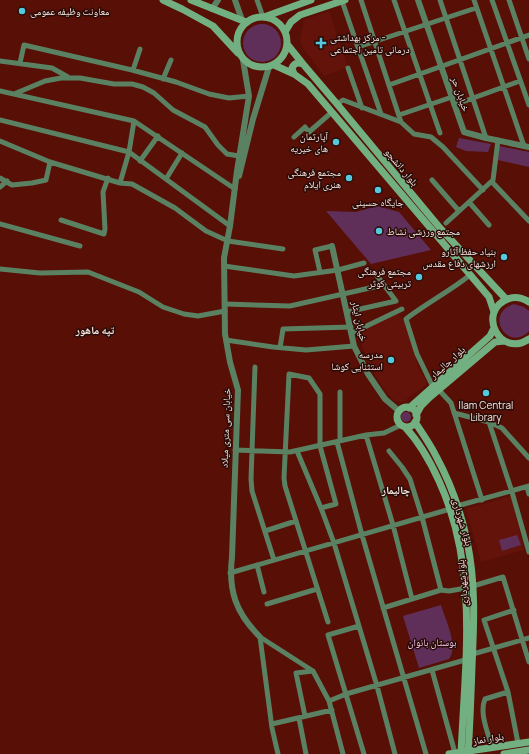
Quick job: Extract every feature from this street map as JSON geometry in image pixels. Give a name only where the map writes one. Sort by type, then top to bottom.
[{"type":"main road","points":[[163,0],[213,26],[247,63],[258,68],[271,66],[283,56],[287,44],[285,32],[276,21],[263,17]]},
{"type":"main road","points":[[191,0],[244,21],[263,17],[292,5],[311,0]]},
{"type":"main road","points":[[285,32],[300,15],[344,0]]},
{"type":"main road","points":[[292,5],[289,16],[295,19]]},
{"type":"main road","points":[[241,57],[237,48],[237,34],[244,21]]},
{"type":"main road","name":"بلوار دانشجو","points":[[287,44],[440,228],[506,299]]},
{"type":"main road","points":[[294,74],[292,68],[295,64],[303,64]]},
{"type":"main road","name":"بلوار دانشجو","points":[[271,66],[294,74],[308,84],[488,297],[494,312]]},
{"type":"main road","points":[[529,302],[520,298],[506,299],[501,302],[494,312],[492,323],[498,335],[504,340],[509,343],[521,343],[529,346]]},
{"type":"main road","name":"بلوار چالیمار","points":[[416,418],[421,406],[436,389],[490,336],[494,328]]},
{"type":"main road","points":[[521,343],[529,339]]},
{"type":"main road","name":"بلوار چالیمار","points":[[409,408],[436,389],[495,342],[504,340]]},
{"type":"main road","points":[[416,418],[411,426],[403,426],[397,419],[399,411],[404,408],[414,410],[416,418],[436,455],[450,486],[454,508]]},
{"type":"main road","name":"بلوار شهرداری","points":[[403,426],[414,437],[429,459],[454,508],[470,587],[460,753]]},
{"type":"main road","name":"بلوارشهرداری","points":[[460,753],[473,654],[470,587]]},
{"type":"main road","name":"بلوار نماز","points":[[460,753],[529,742]]},
{"type":"main road","name":"بلوار نماز","points":[[504,754],[529,750]]},
{"type":"street","points":[[212,9],[218,0]]},
{"type":"street","points":[[235,0],[244,21]]},
{"type":"street","points":[[257,0],[263,17]]},
{"type":"street","points":[[344,0],[381,114]]},
{"type":"street","points":[[361,0],[401,122]]},
{"type":"street","points":[[394,0],[440,133]]},
{"type":"street","name":"خیابان حر","points":[[418,0],[464,132],[527,146]]},
{"type":"street","points":[[440,0],[486,138]]},
{"type":"street","points":[[474,0],[490,49],[527,146]]},
{"type":"street","points":[[492,0],[529,105]]},
{"type":"street","points":[[509,0],[529,59]]},
{"type":"street","points":[[358,47],[476,8]]},
{"type":"street","points":[[389,86],[529,34]]},
{"type":"street","points":[[20,63],[24,45],[133,70],[210,94],[229,98],[249,96]]},
{"type":"street","points":[[133,70],[140,49]]},
{"type":"street","name":"خیابان سی متری میلاد","points":[[241,57],[249,96],[242,157]]},
{"type":"street","points":[[163,79],[171,60]]},
{"type":"street","points":[[0,61],[52,68],[71,78]]},
{"type":"street","name":"خیابان سی متری میلاد","points":[[260,637],[252,629],[236,605],[231,588],[230,573],[232,557],[238,390],[226,340],[224,258],[228,242],[235,189],[242,157],[271,66]]},
{"type":"street","points":[[348,68],[362,108]]},
{"type":"street","points":[[14,94],[45,81],[62,78],[114,84],[132,84],[143,87],[154,93],[173,110],[204,127],[227,154],[242,157]]},
{"type":"street","points":[[454,104],[520,81]]},
{"type":"street","points":[[0,91],[134,121],[235,189]]},
{"type":"street","points":[[399,115],[452,97]]},
{"type":"street","points":[[337,104],[343,100],[401,122],[414,134],[431,137],[443,147],[483,190]]},
{"type":"street","points":[[294,137],[305,127],[309,132],[332,112]]},
{"type":"street","points":[[0,120],[128,152],[230,226]]},
{"type":"street","points":[[120,183],[134,121]]},
{"type":"street","points":[[140,161],[158,136]]},
{"type":"street","points":[[498,140],[492,182],[529,221]]},
{"type":"street","points":[[0,141],[50,162],[84,173],[108,178],[120,183],[132,184],[175,208],[206,231],[228,242],[283,249]]},
{"type":"street","points":[[166,179],[182,153]]},
{"type":"street","points":[[0,178],[12,185],[32,184],[46,180],[50,162]]},
{"type":"street","points":[[61,220],[104,234],[103,192],[108,178]]},
{"type":"street","points":[[432,180],[459,211]]},
{"type":"street","points":[[446,223],[493,180]]},
{"type":"street","points":[[0,187],[7,181]]},
{"type":"street","points":[[469,202],[489,225]]},
{"type":"street","points":[[0,224],[80,246]]},
{"type":"street","points":[[320,272],[315,250],[332,246]]},
{"type":"street","name":"خیابان ایثار","points":[[332,246],[352,330],[354,346],[368,374],[385,399],[399,411]]},
{"type":"street","points":[[224,266],[294,276],[338,270],[364,263]]},
{"type":"street","points":[[0,269],[40,273],[88,272],[139,292],[163,307],[184,314],[198,316],[225,308],[290,306],[383,284]]},
{"type":"street","points":[[347,312],[396,301],[375,273]]},
{"type":"street","points":[[470,275],[448,292],[431,301],[406,319],[417,354],[436,389],[451,403],[482,500]]},
{"type":"street","points":[[520,298],[529,297]]},
{"type":"street","points":[[280,348],[283,329],[352,330],[402,310]]},
{"type":"street","points":[[226,340],[280,348],[306,350],[354,346]]},
{"type":"street","points":[[255,366],[251,479],[252,491],[274,560]]},
{"type":"street","points":[[322,508],[336,504],[320,446],[320,394],[310,378],[289,374],[284,478],[285,486],[328,622]]},
{"type":"street","points":[[340,392],[338,441],[383,610],[426,754]]},
{"type":"street","points":[[454,413],[489,422],[502,428],[529,458]]},
{"type":"street","points":[[489,422],[512,492],[529,552]]},
{"type":"street","points":[[235,450],[296,451],[366,435],[384,433],[403,426]]},
{"type":"street","points":[[366,435],[412,599]]},
{"type":"street","points":[[296,451],[322,508],[334,543],[377,686],[395,754]]},
{"type":"street","points":[[389,451],[410,479],[422,517],[441,590]]},
{"type":"street","points":[[230,573],[528,487],[529,494]]},
{"type":"street","points":[[264,531],[296,521]]},
{"type":"street","points":[[257,565],[264,592]]},
{"type":"street","points":[[383,610],[441,590],[449,591],[470,587],[503,577],[529,662]]},
{"type":"street","points":[[267,604],[317,589]]},
{"type":"street","points":[[514,610],[484,620],[508,692],[518,744]]},
{"type":"street","points":[[358,624],[328,635],[364,754]]},
{"type":"street","points":[[260,637],[313,671],[329,701],[343,754]]},
{"type":"street","points":[[260,637],[272,724],[278,754]]},
{"type":"street","points":[[473,654],[529,638]]},
{"type":"street","points":[[329,701],[346,694],[465,660]]},
{"type":"street","points":[[432,670],[460,753]]},
{"type":"street","points":[[305,716],[296,673],[313,671]]},
{"type":"street","points":[[492,747],[482,710],[485,699],[508,692]]},
{"type":"street","points":[[272,724],[332,710]]},
{"type":"street","points":[[299,718],[306,754]]},
{"type":"shaded area","name":"مرکز بهداشتی - درمانی تامین اجتماعی","points":[[329,11],[348,67],[324,76],[303,48],[300,39],[304,20]]},
{"type":"shaded area","name":"مدرسه استثنایی کوشا","points":[[398,313],[408,325],[418,367],[427,381],[426,385],[403,402],[395,401],[386,392],[373,372],[362,347],[359,331]]},
{"type":"shaded area","points":[[511,496],[524,550],[481,562],[466,509]]},
{"type":"green space","points":[[258,24],[266,24],[276,29],[280,36],[280,50],[276,57],[266,62],[258,62],[248,57],[246,54],[243,47],[243,39],[248,29],[251,27]]},
{"type":"green space","points":[[459,138],[491,144],[488,152],[466,151],[456,147]]},
{"type":"green space","points":[[499,146],[529,152],[529,167],[498,160]]},
{"type":"green space","name":"مجتمع ورزشی نشاط","points":[[377,206],[399,212],[431,250],[371,264],[326,211],[356,212]]},
{"type":"green space","points":[[514,304],[524,307],[529,311],[529,331],[521,337],[507,335],[502,330],[500,323],[500,316],[505,309]]},
{"type":"green space","points":[[404,412],[408,412],[410,413],[410,421],[404,422],[401,419],[401,415]]},
{"type":"green space","points":[[517,535],[521,545],[502,551],[499,540]]},
{"type":"green space","name":"بوستان بانوان","points":[[441,605],[452,640],[452,654],[449,659],[419,668],[403,616]]},
{"type":"place","name":"معاونت وظیفه عمومی","points":[[22,11]]},
{"type":"place","name":"مرکز بهداشتی - درمانی تامین اجتماعی","points":[[321,43]]},
{"type":"place","name":"آپارتمان های خیریه","points":[[336,142]]},
{"type":"place","name":"مجتمع فرهنگی هنری ایلام","points":[[349,178]]},
{"type":"place","name":"جایگاه حسینی","points":[[378,190]]},
{"type":"place","name":"مجتمع ورزشی نشاط","points":[[379,231]]},
{"type":"place","name":"بنیاد حفظ آثارو ارزشهای دفاع مقدس","points":[[504,257]]},
{"type":"place","name":"مجتمع فرهنگی تربیتی کوثر","points":[[419,277]]},
{"type":"place","name":"مدرسه استثنایی کوشا","points":[[391,360]]},
{"type":"place","name":"Ilam Central Library","points":[[486,393]]},
{"type":"district","name":"تپه ماهور","points":[[95,330]]},
{"type":"district","name":"چالیمار","points":[[396,490]]}]
